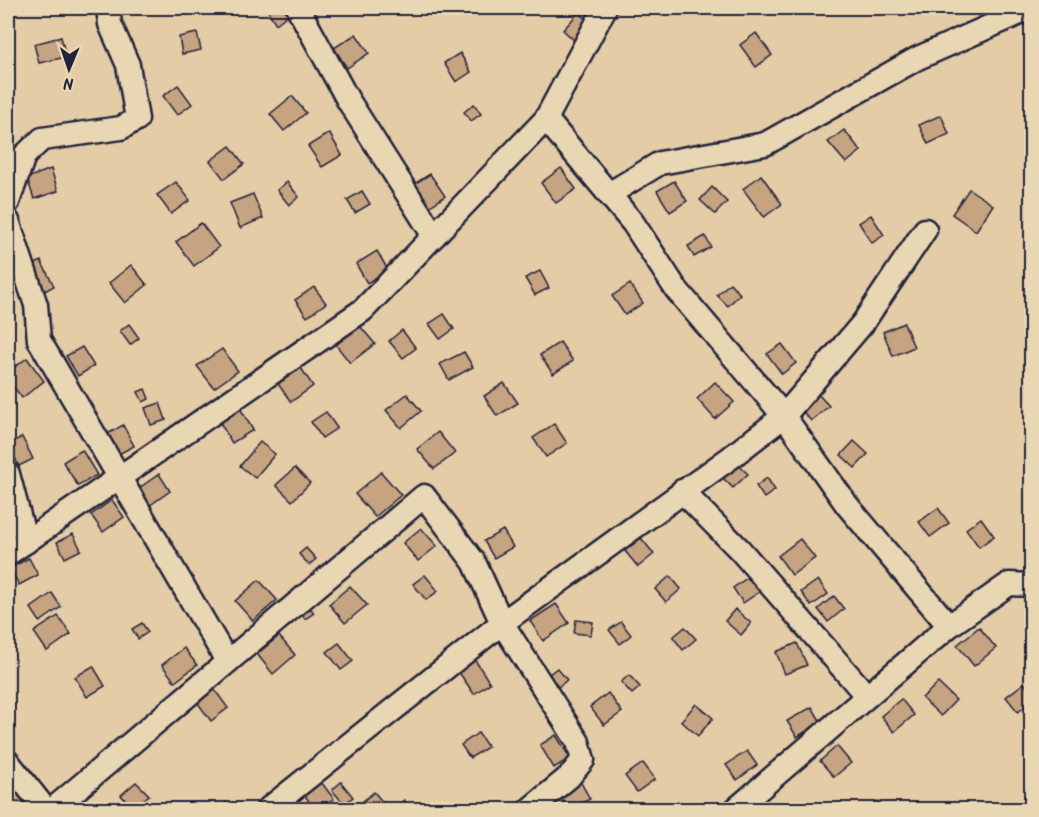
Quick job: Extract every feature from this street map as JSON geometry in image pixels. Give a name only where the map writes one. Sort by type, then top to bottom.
[{"type":"street","points":[[8,202],[24,156],[42,139],[121,128],[137,119],[128,65],[110,24],[108,8]]},
{"type":"street","points":[[298,8],[348,100],[434,236]]},
{"type":"street","points":[[8,554],[118,476],[363,310],[546,119],[605,8]]},
{"type":"street","points":[[609,194],[660,163],[765,144],[918,58],[1031,8]]},
{"type":"street","points":[[546,119],[633,223],[676,289],[784,416],[847,505],[949,626]]},
{"type":"street","points":[[8,221],[36,305],[39,340],[227,660]]},
{"type":"street","points":[[267,810],[502,623],[730,458],[784,416],[863,323],[925,230]]},
{"type":"street","points":[[8,474],[26,542]]},
{"type":"street","points":[[682,491],[740,550],[866,695]]},
{"type":"street","points":[[52,810],[424,496],[474,562],[502,623],[578,742],[583,760],[569,777],[529,810]]},
{"type":"street","points":[[735,810],[949,626],[1009,584],[1032,585]]},
{"type":"street","points":[[8,762],[45,810]]},
{"type":"building","points":[[266,8],[292,8],[294,10],[276,24]]},
{"type":"building","points":[[579,12],[592,25],[576,42],[563,30]]},
{"type":"building","points":[[197,33],[201,50],[182,54],[179,37]]},
{"type":"building","points":[[756,33],[772,55],[756,67],[740,45]]},
{"type":"building","points":[[356,34],[369,53],[347,68],[334,48]]},
{"type":"building","points":[[61,37],[66,57],[39,63],[34,44]]},
{"type":"building","points":[[460,53],[471,72],[456,82],[444,63]]},
{"type":"building","points":[[178,85],[192,104],[177,115],[163,96]]},
{"type":"building","points":[[292,96],[306,113],[284,131],[270,114]]},
{"type":"building","points":[[474,104],[481,114],[471,121],[464,112]]},
{"type":"building","points":[[941,115],[949,134],[928,144],[919,125]]},
{"type":"building","points":[[844,130],[861,151],[846,163],[828,142]]},
{"type":"building","points":[[329,133],[342,155],[322,167],[308,146]]},
{"type":"building","points":[[230,146],[244,164],[224,179],[210,161]]},
{"type":"building","points":[[561,168],[576,189],[556,203],[541,183]]},
{"type":"building","points":[[51,169],[58,191],[34,199],[27,178]]},
{"type":"building","points":[[430,174],[445,196],[426,209],[411,186]]},
{"type":"building","points":[[761,175],[782,204],[764,217],[743,189]]},
{"type":"building","points":[[674,181],[687,201],[670,212],[657,191]]},
{"type":"building","points":[[176,182],[190,200],[171,214],[157,195]]},
{"type":"building","points":[[287,182],[299,197],[289,205],[277,190]]},
{"type":"building","points":[[712,187],[727,202],[715,214],[700,200]]},
{"type":"building","points":[[969,189],[993,205],[976,231],[952,214]]},
{"type":"building","points":[[362,191],[370,204],[355,213],[347,200]]},
{"type":"building","points":[[253,194],[263,218],[240,228],[230,203]]},
{"type":"building","points":[[871,215],[884,235],[872,243],[859,223]]},
{"type":"building","points":[[201,223],[219,247],[194,266],[176,242]]},
{"type":"building","points":[[705,236],[711,247],[694,257],[688,246]]},
{"type":"building","points":[[377,251],[388,270],[367,283],[356,264]]},
{"type":"building","points":[[41,261],[54,286],[41,293],[28,268]]},
{"type":"building","points":[[131,265],[147,285],[125,303],[109,283]]},
{"type":"building","points":[[540,271],[549,288],[535,295],[525,278]]},
{"type":"building","points":[[730,283],[740,294],[728,306],[717,295]]},
{"type":"building","points":[[630,284],[643,303],[625,315],[612,296]]},
{"type":"building","points":[[314,287],[326,303],[307,317],[295,300]]},
{"type":"building","points":[[444,314],[454,329],[440,339],[429,324]]},
{"type":"building","points":[[904,323],[914,347],[893,356],[883,332]]},
{"type":"building","points":[[129,324],[139,338],[130,345],[120,331]]},
{"type":"building","points":[[360,326],[375,344],[350,363],[336,345]]},
{"type":"building","points":[[402,330],[416,348],[403,358],[389,341]]},
{"type":"building","points":[[560,342],[573,361],[553,374],[540,355]]},
{"type":"building","points":[[782,344],[796,363],[782,374],[767,354]]},
{"type":"building","points":[[82,347],[94,366],[78,376],[66,356]]},
{"type":"building","points":[[222,349],[238,371],[214,388],[197,366]]},
{"type":"building","points":[[464,352],[473,367],[449,380],[440,364]]},
{"type":"building","points":[[27,358],[44,381],[22,398],[8,379],[8,372]]},
{"type":"building","points":[[301,368],[313,386],[291,402],[278,384]]},
{"type":"building","points":[[715,382],[734,402],[715,419],[697,399]]},
{"type":"building","points":[[504,383],[518,403],[497,416],[484,396]]},
{"type":"building","points":[[145,389],[149,399],[143,402],[138,392]]},
{"type":"building","points":[[816,392],[829,406],[811,421],[799,407]]},
{"type":"building","points":[[407,394],[421,411],[401,428],[386,410]]},
{"type":"building","points":[[160,403],[166,420],[151,425],[145,408]]},
{"type":"building","points":[[240,408],[253,430],[232,443],[219,421]]},
{"type":"building","points":[[326,412],[337,428],[322,438],[311,422]]},
{"type":"building","points":[[554,424],[567,443],[546,457],[533,438]]},
{"type":"building","points":[[123,425],[134,446],[115,456],[104,436]]},
{"type":"building","points":[[438,432],[455,453],[434,469],[417,449]]},
{"type":"building","points":[[22,437],[33,459],[19,466],[8,444]]},
{"type":"building","points":[[854,441],[868,454],[855,468],[841,455]]},
{"type":"building","points":[[260,442],[275,454],[255,478],[240,466]]},
{"type":"building","points":[[82,450],[97,475],[78,486],[63,462]]},
{"type":"building","points":[[734,461],[748,474],[733,488],[720,475]]},
{"type":"building","points":[[295,468],[310,483],[292,501],[276,485]]},
{"type":"building","points":[[381,472],[401,495],[375,517],[355,494]]},
{"type":"building","points":[[159,474],[170,491],[149,506],[138,489]]},
{"type":"building","points":[[767,478],[775,490],[764,498],[756,486]]},
{"type":"building","points":[[112,500],[124,517],[103,532],[91,515]]},
{"type":"building","points":[[938,508],[949,523],[930,537],[919,522]]},
{"type":"building","points":[[981,518],[994,536],[979,547],[966,529]]},
{"type":"building","points":[[421,528],[437,546],[418,561],[403,543]]},
{"type":"building","points":[[503,530],[513,547],[494,558],[484,541]]},
{"type":"building","points":[[73,534],[81,550],[65,558],[57,542]]},
{"type":"building","points":[[641,538],[654,554],[638,567],[625,551]]},
{"type":"building","points":[[800,539],[815,558],[792,575],[778,556]]},
{"type":"building","points":[[306,548],[316,559],[309,565],[299,554]]},
{"type":"building","points":[[29,558],[38,575],[19,585],[10,568]]},
{"type":"building","points":[[425,575],[438,591],[426,600],[413,584]]},
{"type":"building","points":[[751,575],[762,590],[743,603],[733,588]]},
{"type":"building","points":[[670,576],[681,589],[666,602],[655,589]]},
{"type":"building","points":[[259,580],[277,600],[253,621],[235,601]]},
{"type":"building","points":[[818,580],[828,594],[811,606],[801,592]]},
{"type":"building","points":[[350,586],[367,605],[345,623],[329,604]]},
{"type":"building","points":[[52,593],[61,607],[40,622],[31,608]]},
{"type":"building","points":[[834,596],[844,609],[828,622],[818,609]]},
{"type":"building","points":[[307,603],[314,613],[305,619],[298,609]]},
{"type":"building","points":[[556,604],[569,623],[543,641],[530,621]]},
{"type":"building","points":[[735,609],[751,623],[741,635],[725,621]]},
{"type":"building","points":[[58,616],[71,634],[47,651],[34,632]]},
{"type":"building","points":[[576,620],[593,622],[591,635],[574,633]]},
{"type":"building","points":[[621,622],[631,635],[620,644],[609,630]]},
{"type":"building","points":[[142,623],[148,632],[138,639],[132,629]]},
{"type":"building","points":[[685,627],[696,639],[683,650],[673,637]]},
{"type":"building","points":[[979,627],[996,648],[974,666],[957,645]]},
{"type":"building","points":[[279,636],[295,655],[273,674],[257,654]]},
{"type":"building","points":[[339,643],[353,661],[341,670],[327,652]]},
{"type":"building","points":[[797,643],[807,665],[785,674],[776,652]]},
{"type":"building","points":[[184,648],[197,665],[175,682],[162,665]]},
{"type":"building","points":[[475,660],[490,683],[474,694],[458,671]]},
{"type":"building","points":[[93,666],[105,686],[87,697],[75,677]]},
{"type":"building","points":[[557,668],[567,680],[557,688],[548,675]]},
{"type":"building","points":[[629,675],[640,687],[632,694],[621,682]]},
{"type":"building","points":[[938,683],[956,700],[941,716],[922,698]]},
{"type":"building","points":[[1024,683],[1032,693],[1032,701],[1018,712],[1006,697]]},
{"type":"building","points":[[214,689],[228,708],[211,721],[197,702]]},
{"type":"building","points":[[608,693],[622,712],[604,725],[590,707]]},
{"type":"building","points":[[901,699],[914,715],[894,732],[881,716]]},
{"type":"building","points":[[696,704],[713,718],[698,736],[681,721]]},
{"type":"building","points":[[812,707],[821,722],[797,737],[787,721]]},
{"type":"building","points":[[478,733],[488,747],[470,758],[461,745]]},
{"type":"building","points":[[556,735],[570,758],[554,768],[540,745]]},
{"type":"building","points":[[837,746],[851,763],[834,777],[820,761]]},
{"type":"building","points":[[747,751],[757,765],[737,780],[726,765]]},
{"type":"building","points":[[643,763],[655,779],[637,792],[625,776]]},
{"type":"building","points":[[318,778],[334,799],[315,810],[301,790]]},
{"type":"building","points":[[579,779],[590,799],[568,810],[558,790]]},
{"type":"building","points":[[136,782],[149,795],[133,809],[121,795]]},
{"type":"building","points":[[341,782],[353,797],[344,804],[332,790]]},
{"type":"building","points":[[15,790],[29,808],[27,810],[8,810],[8,795]]},
{"type":"building","points":[[374,792],[385,805],[380,810],[366,810],[361,803]]},
{"type":"building","points":[[404,800],[411,810],[393,810]]},
{"type":"building","points":[[226,802],[233,810],[218,810]]}]
